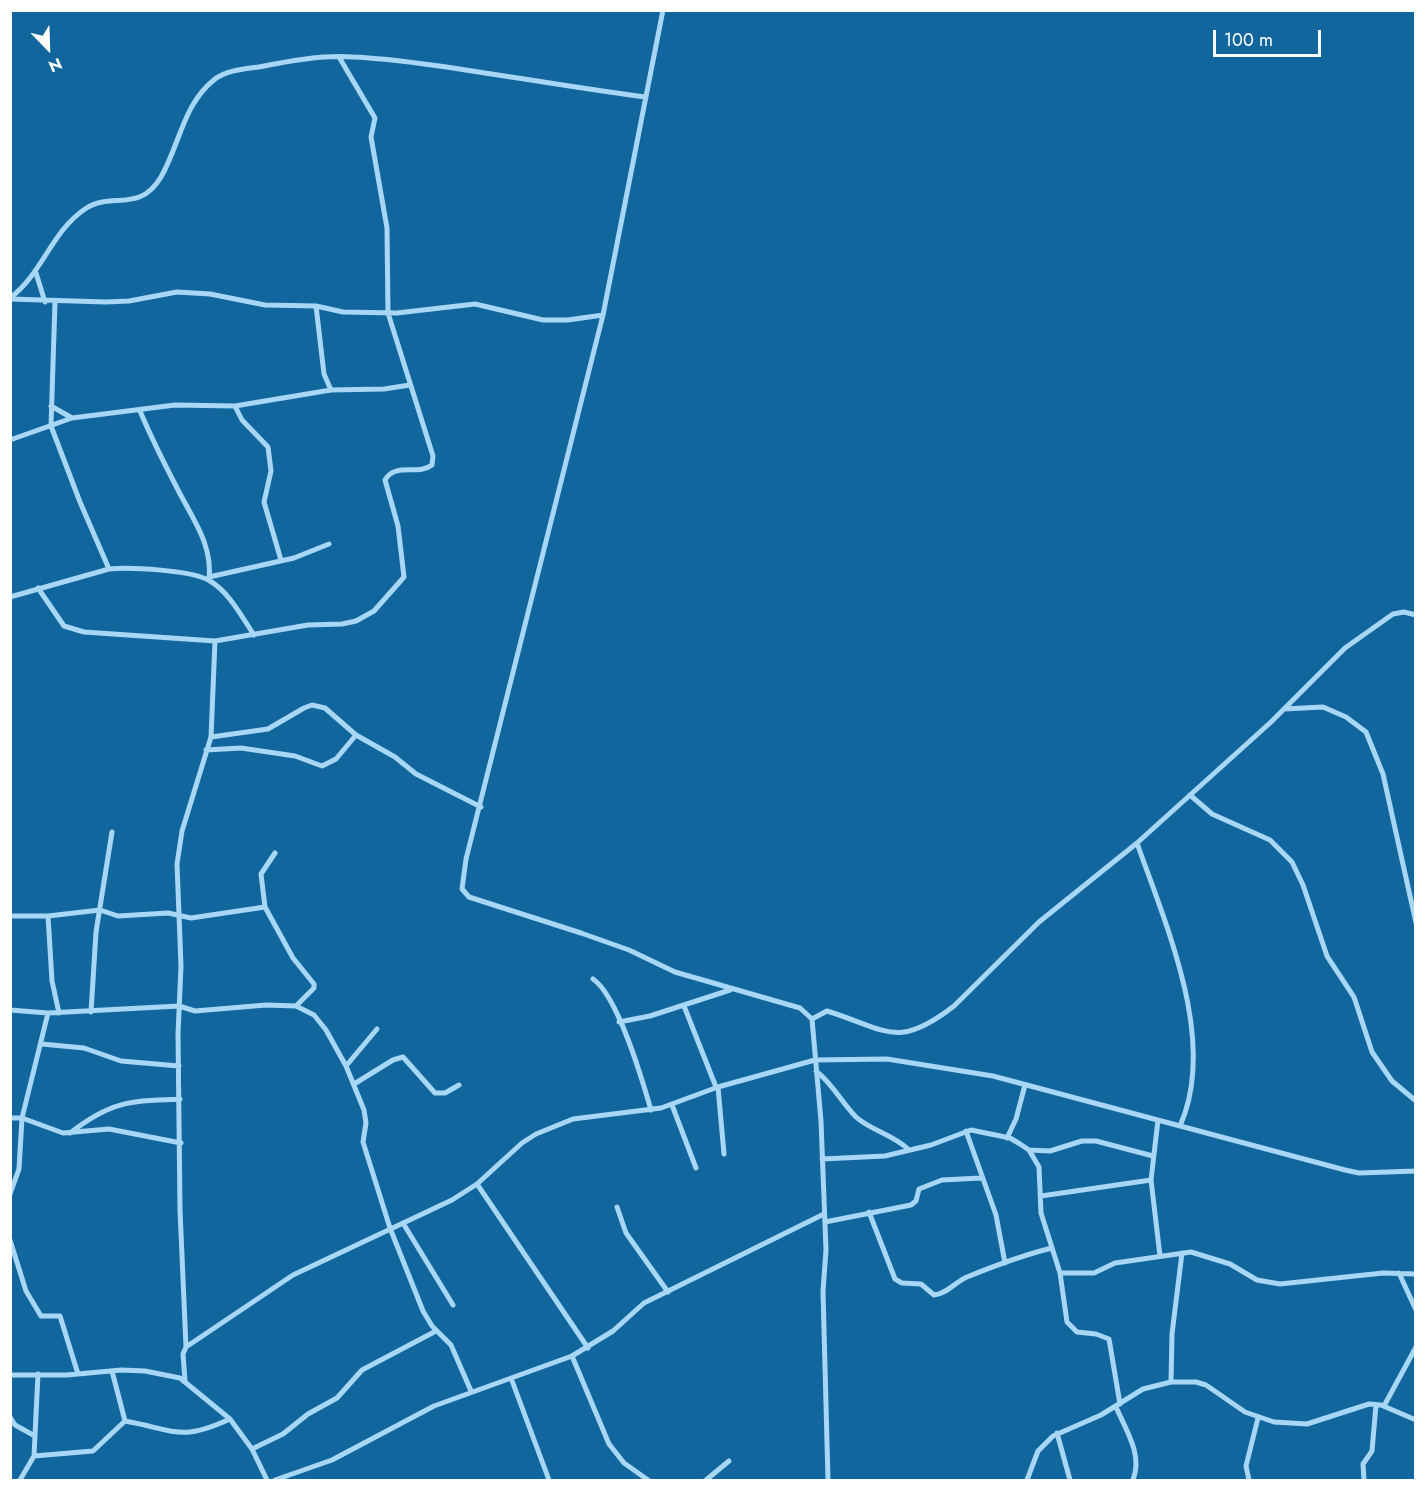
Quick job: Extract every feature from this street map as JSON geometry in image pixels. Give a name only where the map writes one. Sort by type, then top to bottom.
[{"type":"street","points":[[663,10],[603,315],[546,533],[462,881],[462,889],[469,897],[629,950],[675,972],[800,1008],[812,1019],[826,1250],[823,1291],[828,1480]]},
{"type":"street","points":[[10,298],[36,273],[59,233],[86,208],[104,202],[129,201],[151,188],[161,177],[190,108],[201,93],[217,78],[228,72],[280,63],[339,57],[404,61],[645,97]]},
{"type":"street","points":[[38,588],[64,626],[84,632],[215,641],[308,625],[356,621],[374,611],[404,577],[398,526],[385,480],[388,474],[399,470],[426,470],[432,465],[433,456],[424,420],[410,385],[388,313],[387,228],[371,137],[375,118],[339,57]]},
{"type":"street","points":[[36,273],[45,302]]},
{"type":"street","points":[[10,298],[45,302],[129,301],[177,292],[210,294],[265,305],[316,306],[343,312],[388,313],[475,304],[543,320],[568,320],[603,315]]},
{"type":"street","points":[[55,302],[51,426],[80,502],[109,568]]},
{"type":"street","points":[[316,306],[324,374],[332,390]]},
{"type":"street","points":[[10,440],[72,418],[175,405],[235,406],[332,390],[384,389],[410,385]]},
{"type":"street","points":[[51,406],[72,418]]},
{"type":"street","points":[[235,406],[242,420],[268,447],[271,471],[264,502],[281,560]]},
{"type":"street","points":[[140,411],[174,483],[202,534],[209,555],[209,578],[222,591],[254,635]]},
{"type":"street","points":[[10,597],[109,568],[146,569],[209,578],[304,555],[329,544]]},
{"type":"street","points":[[812,1019],[827,1011],[902,1035],[924,1027],[954,1006],[1039,922],[1137,843],[1284,709],[1345,648],[1393,614],[1404,612],[1416,615]]},
{"type":"street","points":[[185,1381],[183,1354],[186,1347],[180,1210],[179,1006],[181,966],[178,848],[211,737],[215,641]]},
{"type":"street","points":[[211,737],[268,729],[295,711],[312,705],[333,713],[356,735],[432,783],[481,807]]},
{"type":"street","points":[[1284,709],[1323,707],[1346,717],[1366,732],[1383,774],[1416,923]]},
{"type":"street","points":[[206,750],[229,748],[280,753],[322,766],[336,759],[356,735]]},
{"type":"street","points":[[1190,795],[1212,814],[1270,840],[1292,862],[1303,885],[1327,957],[1354,997],[1372,1052],[1392,1081],[1416,1101]]},
{"type":"street","points":[[91,1012],[100,910],[112,832]]},
{"type":"street","points":[[1137,843],[1171,941],[1190,1009],[1190,1099],[1180,1126]]},
{"type":"street","points":[[275,853],[261,874],[260,882],[265,907],[293,958],[314,984],[314,988],[296,1006]]},
{"type":"street","points":[[10,916],[48,916],[100,910],[118,916],[155,913],[191,918],[265,907]]},
{"type":"street","points":[[48,916],[52,981],[58,1013]]},
{"type":"street","points":[[593,979],[606,991],[639,1068],[651,1110]]},
{"type":"street","points":[[619,1022],[684,1006],[731,989]]},
{"type":"street","points":[[10,1010],[58,1013],[179,1006],[195,1011],[266,1005],[296,1006],[314,1015],[346,1066],[354,1084],[366,1119],[363,1142],[390,1228],[423,1311],[436,1331],[451,1345],[471,1391]]},
{"type":"street","points":[[684,1006],[717,1087],[724,1154]]},
{"type":"street","points":[[10,1194],[19,1169],[22,1118],[48,1013]]},
{"type":"street","points":[[346,1066],[377,1029]]},
{"type":"street","points":[[42,1044],[84,1048],[121,1062],[179,1066]]},
{"type":"street","points":[[354,1084],[402,1057],[435,1093],[445,1093],[459,1085]]},
{"type":"street","points":[[186,1347],[293,1275],[452,1200],[477,1184],[522,1143],[556,1124],[591,1116],[651,1110],[672,1105],[717,1087],[815,1060],[843,1058],[917,1062],[993,1076],[1359,1173],[1416,1171]]},
{"type":"street","points":[[816,1071],[832,1085],[856,1117],[890,1134],[908,1149]]},
{"type":"street","points":[[1007,1138],[1016,1119],[1025,1085]]},
{"type":"street","points":[[70,1133],[95,1114],[118,1104],[180,1099]]},
{"type":"street","points":[[672,1105],[696,1168]]},
{"type":"street","points":[[10,1118],[22,1118],[56,1131],[70,1133],[109,1130],[181,1143]]},
{"type":"street","points":[[1158,1120],[1151,1180],[1160,1256]]},
{"type":"street","points":[[822,1158],[873,1158],[932,1144],[966,1131],[1007,1138],[1029,1150],[1050,1151],[1087,1141],[1153,1156]]},
{"type":"street","points":[[966,1131],[996,1215],[1005,1263]]},
{"type":"street","points":[[1029,1150],[1040,1167],[1041,1213],[1060,1273],[1065,1313],[1072,1329],[1077,1332],[1106,1336],[1110,1342],[1118,1406],[1136,1453],[1137,1468],[1133,1480]]},
{"type":"street","points":[[825,1222],[914,1204],[919,1189],[931,1183],[981,1178]]},
{"type":"street","points":[[1041,1196],[1151,1180]]},
{"type":"street","points":[[477,1184],[588,1348]]},
{"type":"street","points":[[617,1207],[626,1233],[668,1292]]},
{"type":"street","points":[[869,1212],[895,1279],[902,1283],[921,1284],[934,1295],[945,1292],[965,1278],[1052,1248]]},
{"type":"street","points":[[275,1480],[332,1460],[434,1406],[572,1356],[588,1348],[644,1303],[824,1214]]},
{"type":"street","points":[[404,1223],[453,1305]]},
{"type":"street","points":[[10,1240],[31,1302],[41,1316],[60,1316],[78,1374]]},
{"type":"street","points":[[1171,1382],[1172,1334],[1182,1252]]},
{"type":"street","points":[[1060,1273],[1094,1273],[1115,1263],[1182,1252],[1202,1254],[1230,1264],[1257,1280],[1280,1284],[1399,1273],[1416,1274]]},
{"type":"street","points":[[1399,1273],[1416,1310]]},
{"type":"street","points":[[252,1449],[283,1434],[308,1414],[337,1398],[362,1370],[436,1331]]},
{"type":"street","points":[[1384,1406],[1416,1347]]},
{"type":"street","points":[[572,1356],[609,1444],[624,1462],[648,1480]]},
{"type":"street","points":[[112,1371],[125,1421]]},
{"type":"street","points":[[10,1375],[145,1371],[180,1377],[230,1419],[252,1449],[267,1480]]},
{"type":"street","points":[[20,1480],[34,1456],[38,1374]]},
{"type":"street","points":[[511,1378],[549,1480]]},
{"type":"street","points":[[1027,1480],[1038,1451],[1057,1433],[1118,1406],[1143,1389],[1171,1382],[1206,1384],[1258,1418],[1307,1424],[1358,1407],[1376,1405],[1384,1406],[1416,1420]]},
{"type":"street","points":[[1364,1480],[1364,1464],[1372,1451],[1376,1405]]},
{"type":"street","points":[[10,1417],[15,1425],[35,1436]]},
{"type":"street","points":[[1246,1479],[1246,1466],[1258,1418]]},
{"type":"street","points":[[125,1421],[188,1434],[205,1430],[230,1419]]},
{"type":"street","points":[[34,1456],[93,1451],[125,1421]]},
{"type":"street","points":[[1057,1433],[1070,1480]]},
{"type":"street","points":[[706,1480],[729,1461]]}]
